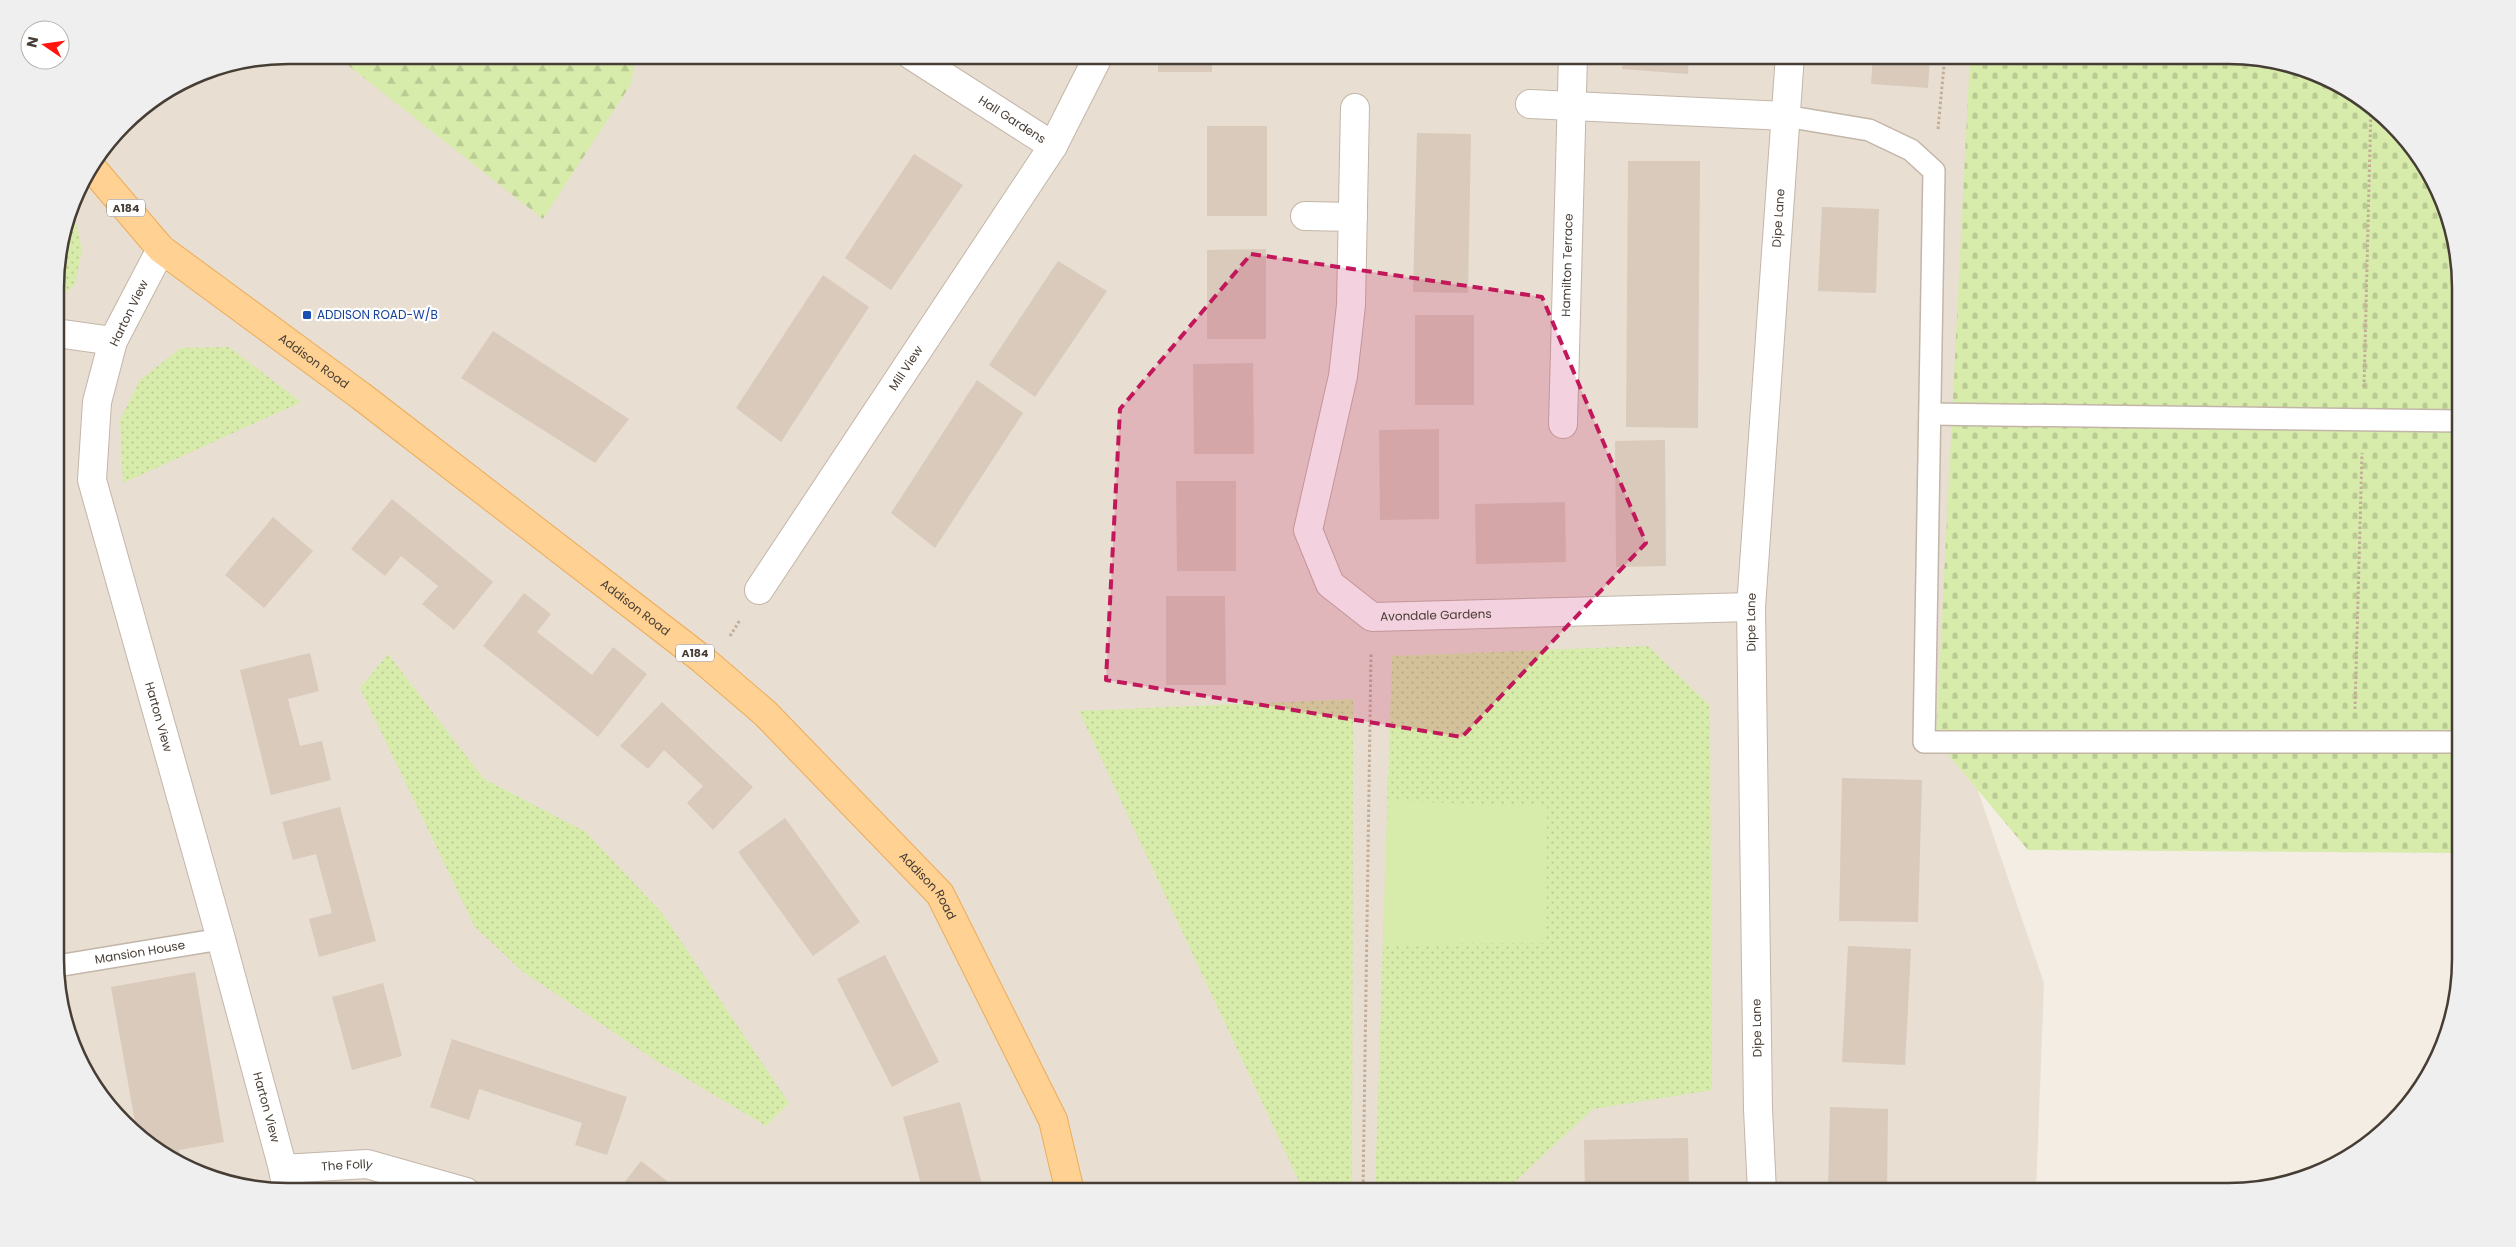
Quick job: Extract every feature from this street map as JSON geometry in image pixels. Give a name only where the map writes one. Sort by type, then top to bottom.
[{"type":"main road","name":"A184","points":[[96,173],[161,249]]},
{"type":"main road","name":"Addison Road","points":[[161,249],[361,396],[710,666],[765,713],[940,894],[1053,1120],[1068,1183]]},
{"type":"street","name":"Hall Gardens","points":[[925,64],[1053,146],[1094,64]]},
{"type":"street","name":"Hamilton Terrace","points":[[1563,424],[1573,64]]},
{"type":"street","name":"Dipe Lane","points":[[1762,1183],[1758,1109],[1751,607],[1789,64]]},
{"type":"street","points":[[1530,104],[1785,116]]},
{"type":"street","name":"Avondale Gardens","points":[[1355,108],[1352,305],[1343,376],[1308,530],[1330,584],[1372,617],[1751,607]]},
{"type":"street","name":"Mill View","points":[[760,590],[1053,146]]},
{"type":"street","points":[[1305,216],[1353,217]]},
{"type":"street","name":"Harton View","points":[[161,249],[113,341],[97,402],[92,480],[222,939],[285,1180]]},
{"type":"street","points":[[64,334],[113,341]]},
{"type":"street","name":"The Folly","points":[[285,1180],[368,1164],[434,1183]]},
{"type":"lane","points":[[1785,116],[1869,130],[1911,150],[1934,171],[1924,742],[2452,742]]},
{"type":"lane","points":[[1930,414],[2452,421]]},
{"type":"lane","name":"Mansion House","points":[[64,965],[222,939]]},
{"type":"path","points":[[1934,171],[1943,64]]},
{"type":"path","points":[[710,666],[760,590]]},
{"type":"path","points":[[1363,1183],[1372,617]]},
{"type":"highlighted area","points":[[1251,254],[1542,297],[1646,543],[1462,737],[1106,680],[1120,409]]},
{"type":"shaded area","points":[[273,64],[1975,64],[1954,721],[2044,983],[2036,1183],[273,1183],[230,1176],[202,1166],[163,1146],[151,1137],[129,1118],[101,1084],[81,1045],[71,1017],[64,974],[64,273],[71,230],[81,202],[101,163],[110,151],[129,129],[163,101],[202,81],[230,71]]},
{"type":"green space","points":[[346,64],[634,64],[631,84],[543,219]]},
{"type":"green space","points":[[1970,64],[2243,64],[2286,71],[2314,81],[2353,101],[2387,129],[2415,163],[2435,202],[2445,230],[2452,273],[2452,853],[2028,850],[1936,740]]},
{"type":"green space","points":[[75,219],[82,250],[75,284],[64,295],[64,273],[68,244]]},
{"type":"green space","points":[[229,347],[301,402],[123,483],[120,420],[140,380],[181,348]]},
{"type":"green space","points":[[1648,646],[1710,706],[1712,1090],[1593,1109],[1514,1183],[1375,1183],[1392,656]]},
{"type":"green space","points":[[388,654],[484,779],[586,832],[663,914],[789,1103],[766,1126],[655,1060],[523,972],[475,927],[360,688]]},
{"type":"green space","points":[[1353,699],[1352,1183],[1300,1183],[1079,711]]},
{"type":"green space","points":[[1388,801],[1547,806],[1546,943],[1383,944]]},
{"type":"building","points":[[1158,64],[1212,64],[1212,72],[1158,72]]},
{"type":"building","points":[[1623,64],[1689,64],[1688,74],[1622,69]]},
{"type":"building","points":[[1872,64],[1929,64],[1928,88],[1871,84]]},
{"type":"building","points":[[1207,126],[1267,126],[1267,216],[1207,216]]},
{"type":"building","points":[[1417,133],[1471,134],[1468,293],[1413,292]]},
{"type":"building","points":[[914,154],[963,185],[891,290],[845,258]]},
{"type":"building","points":[[1628,161],[1700,161],[1698,428],[1626,427]]},
{"type":"building","points":[[1822,207],[1879,209],[1876,293],[1818,291]]},
{"type":"building","points":[[1266,249],[1266,339],[1207,339],[1207,250]]},
{"type":"building","points":[[1058,261],[1107,291],[1035,397],[989,365]]},
{"type":"building","points":[[823,275],[869,307],[781,442],[736,408]]},
{"type":"building","points":[[1415,315],[1474,315],[1474,405],[1415,405]]},
{"type":"building","points":[[493,331],[629,419],[595,463],[461,378]]},
{"type":"building","points":[[1253,363],[1254,454],[1194,454],[1193,364]]},
{"type":"building","points":[[977,380],[1023,413],[935,548],[891,513]]},
{"type":"building","points":[[1439,429],[1439,519],[1380,520],[1379,430]]},
{"type":"building","points":[[1665,440],[1666,566],[1616,567],[1615,441]]},
{"type":"building","points":[[1176,481],[1236,481],[1236,571],[1177,571]]},
{"type":"building","points":[[392,499],[493,582],[454,630],[422,604],[438,586],[401,556],[385,576],[351,549]]},
{"type":"building","points":[[1565,502],[1566,562],[1476,564],[1475,504]]},
{"type":"building","points":[[273,517],[313,551],[264,608],[225,575]]},
{"type":"building","points":[[524,593],[551,614],[537,632],[592,675],[613,647],[647,674],[598,737],[483,646]]},
{"type":"building","points":[[1166,596],[1225,596],[1226,685],[1166,685]]},
{"type":"building","points":[[310,653],[319,691],[288,699],[300,746],[322,741],[331,780],[271,795],[240,670]]},
{"type":"building","points":[[662,702],[753,787],[713,830],[687,803],[703,786],[664,750],[648,769],[620,746]]},
{"type":"building","points":[[1842,778],[1922,780],[1918,922],[1839,921]]},
{"type":"building","points":[[340,807],[376,941],[319,957],[309,919],[332,913],[316,854],[293,860],[282,822]]},
{"type":"building","points":[[785,818],[860,922],[813,956],[738,852]]},
{"type":"building","points":[[1848,946],[1911,949],[1905,1065],[1842,1062]]},
{"type":"building","points":[[885,955],[939,1062],[892,1087],[837,979]]},
{"type":"building","points":[[195,972],[224,1142],[179,1150],[180,1155],[163,1146],[135,1124],[111,987]]},
{"type":"building","points":[[383,983],[402,1056],[352,1070],[332,997]]},
{"type":"building","points":[[452,1039],[627,1097],[607,1155],[575,1145],[582,1123],[479,1089],[469,1120],[430,1107]]},
{"type":"building","points":[[960,1102],[982,1183],[921,1183],[903,1117]]},
{"type":"building","points":[[1830,1107],[1888,1109],[1887,1183],[1828,1183]]},
{"type":"building","points":[[1688,1138],[1689,1183],[1585,1183],[1584,1140]]},
{"type":"building","points":[[641,1161],[669,1183],[624,1183]]},
{"type":"building","points":[[393,1178],[394,1183],[365,1183]]},
{"type":"place","name":"ADDISON ROAD-W/B","points":[[307,315]]}]
